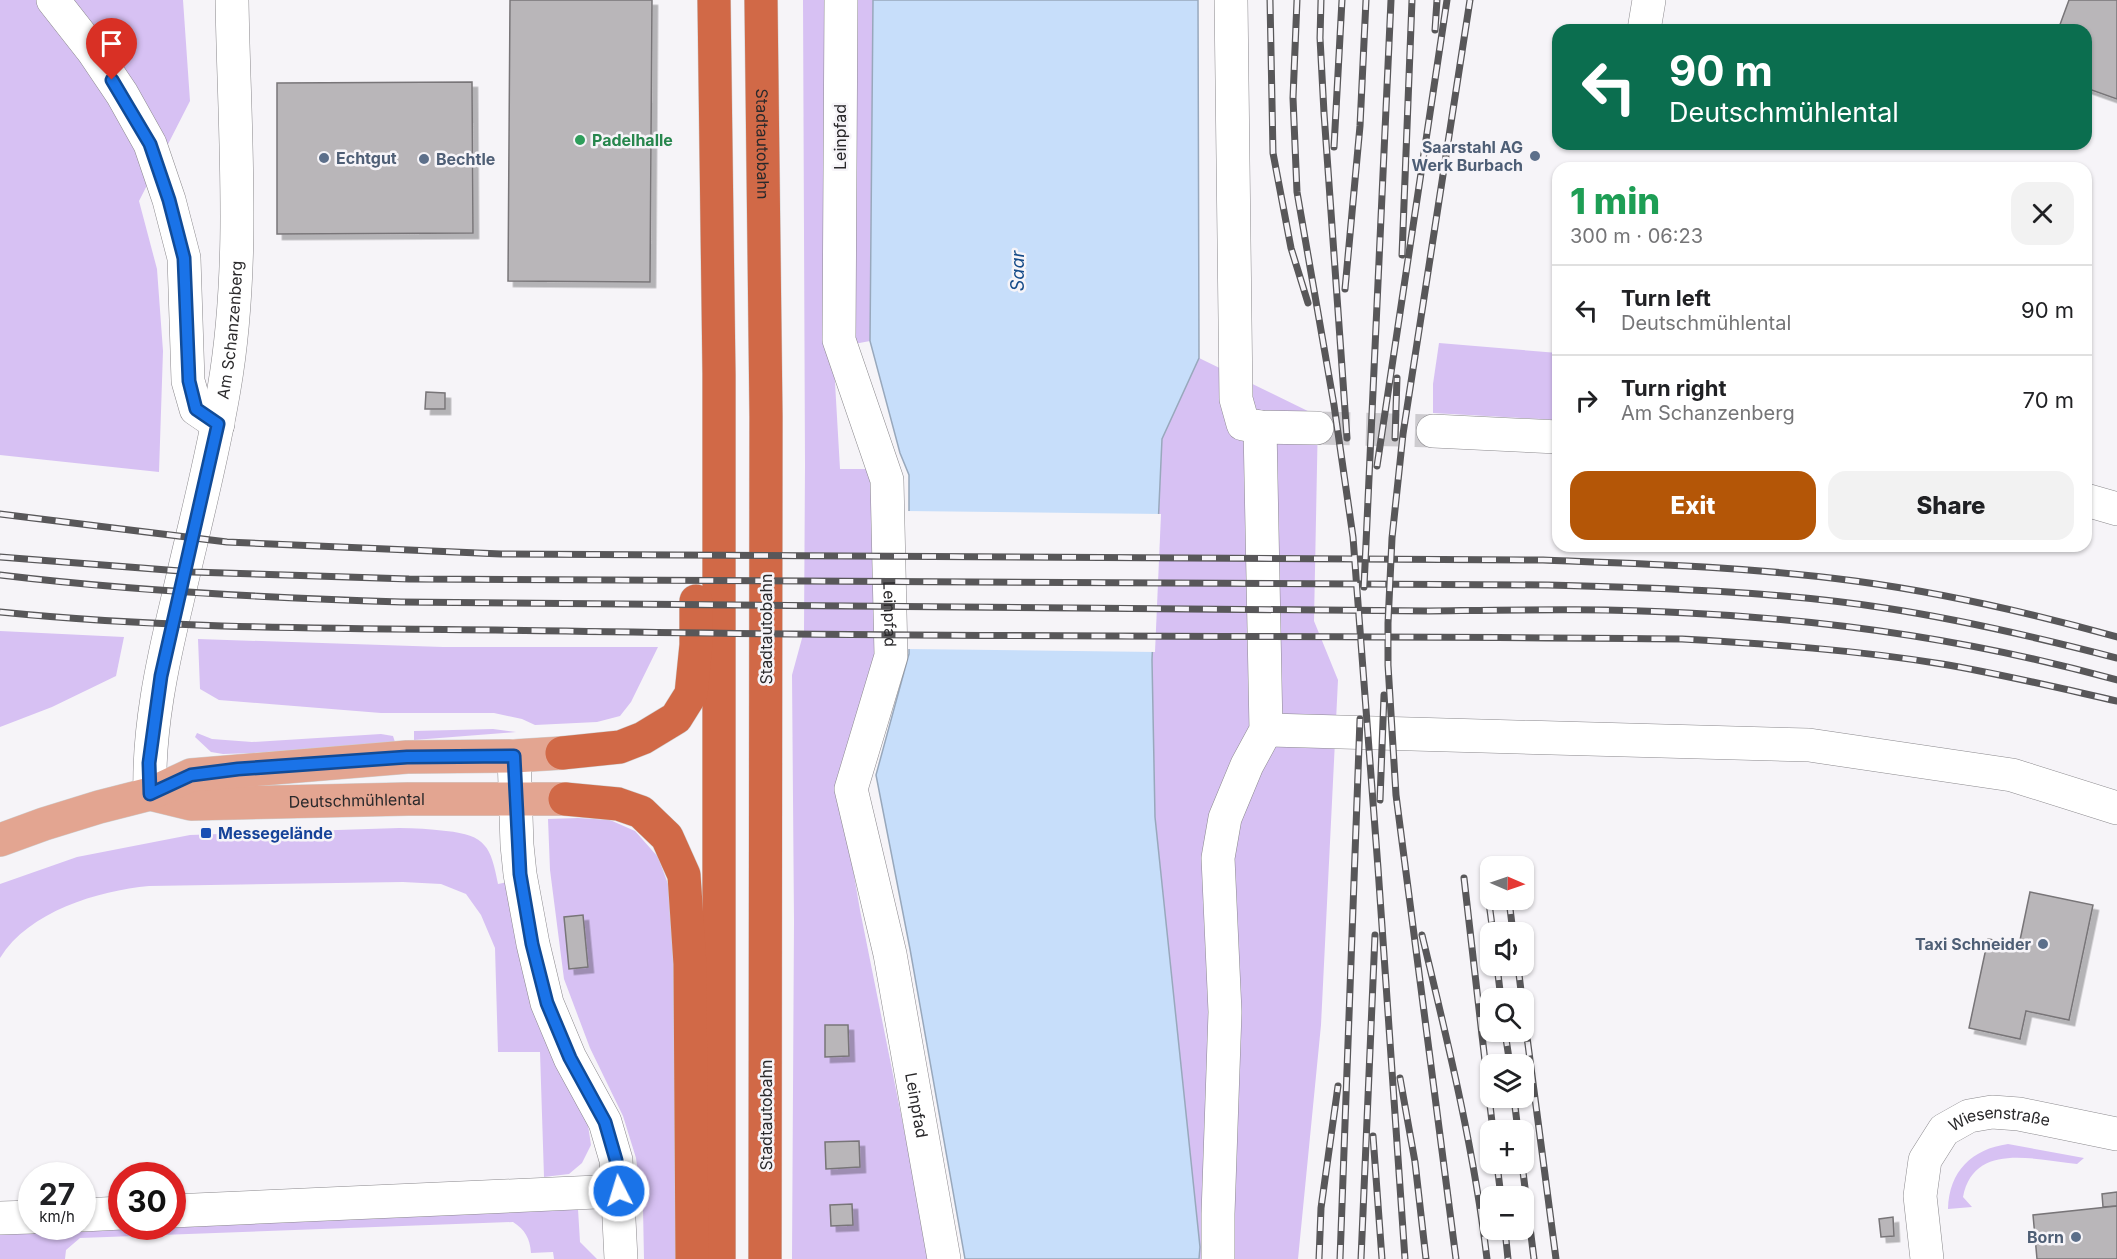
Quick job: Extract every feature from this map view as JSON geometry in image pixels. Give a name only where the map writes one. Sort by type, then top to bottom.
[{"type":"highway","points":[[714,0],[719,374],[719,1259]]},
{"type":"highway","name":"Stadtautobahn","points":[[761,0],[766,416],[765,1259]]},
{"type":"highway","points":[[562,753],[620,747],[643,738],[676,718],[691,694],[696,645],[696,488],[719,374]]},
{"type":"highway","points":[[565,799],[618,804],[641,812],[667,837],[684,875],[690,964],[692,1259]]},
{"type":"main road","name":"Deutschmühlental","points":[[0,840],[77,813],[150,794],[191,775],[238,769],[407,757],[562,753]]},
{"type":"main road","name":"Deutschmühlental","points":[[150,794],[191,804],[408,799],[565,799]]},
{"type":"street","points":[[53,0],[93,51],[122,94],[150,144],[169,200],[184,258],[189,381],[196,409],[218,424]]},
{"type":"street","name":"Am Schanzenberg","points":[[150,794],[149,763],[161,676],[218,424],[233,318],[237,207],[232,0]]},
{"type":"street","name":"Leinpfad","points":[[841,0],[839,340],[888,480],[891,656],[851,789],[890,954],[944,1259]]},
{"type":"street","points":[[1231,0],[1236,399],[1243,424],[1260,427],[1317,428]]},
{"type":"street","points":[[1645,24],[1649,0]]},
{"type":"street","points":[[1218,1259],[1225,1012],[1218,858],[1225,818],[1247,765],[1266,730],[1260,427]]},
{"type":"street","points":[[1433,431],[1552,437]]},
{"type":"street","points":[[2092,502],[2117,509]]},
{"type":"street","points":[[1266,730],[1809,745],[2012,775],[2117,808]]},
{"type":"street","points":[[514,756],[520,874],[532,944],[547,1003],[570,1058],[605,1122],[616,1160],[621,1259]]},
{"type":"street","name":"Wiesenstraße","points":[[1927,1259],[1920,1196],[1923,1172],[1925,1160],[1944,1130],[1969,1116],[1992,1112],[2019,1114],[2117,1134]]},
{"type":"street","points":[[186,1210],[619,1191]]},
{"type":"street","points":[[0,1218],[18,1217]]},
{"type":"shaded area","points":[[0,0],[183,0],[190,101],[139,201],[157,269],[163,351],[159,472],[0,455]]},
{"type":"shaded area","points":[[803,0],[873,0],[870,341],[833,348],[840,469],[870,469],[877,662],[839,788],[860,910],[930,1259],[792,1259],[794,922],[792,675],[804,631]]},
{"type":"shaded area","points":[[1439,343],[1552,352],[1552,420],[1433,413],[1433,384]]},
{"type":"shaded area","points":[[1199,358],[1318,416],[1314,621],[1338,680],[1321,1025],[1298,1259],[1199,1259],[1200,1247],[1155,817],[1152,660],[1162,439]]},
{"type":"shaded area","points":[[0,631],[124,637],[116,676],[52,707],[0,727]]},
{"type":"shaded area","points":[[198,639],[443,647],[658,647],[631,702],[620,716],[597,722],[535,725],[522,719],[494,713],[381,713],[219,700],[200,689]]},
{"type":"shaded area","points":[[493,729],[516,732],[414,740],[414,731]]},
{"type":"shaded area","points":[[197,733],[212,739],[252,742],[381,734],[393,736],[395,742],[223,754],[211,752],[195,737]]},
{"type":"shaded area","points":[[548,819],[610,820],[635,831],[658,857],[671,892],[676,947],[680,1259],[644,1259],[643,1209],[636,1158],[623,1116],[590,1048],[564,979],[550,870]]},
{"type":"shaded area","points":[[428,829],[470,836],[484,845],[489,852],[498,884],[508,882],[588,1125],[591,1145],[582,1163],[569,1174],[544,1177],[540,1052],[498,1052],[495,948],[481,915],[466,894],[441,884],[403,882],[149,886],[129,889],[87,899],[46,916],[28,928],[0,958],[0,884],[77,857],[190,835]]},
{"type":"shaded area","points":[[2008,1144],[2084,1158],[2077,1164],[2025,1158],[1993,1161],[1980,1168],[1969,1179],[1963,1197],[1972,1207],[1948,1209],[1953,1184],[1965,1164],[1984,1151]]},
{"type":"shaded area","points":[[578,1209],[580,1242],[597,1259],[554,1259],[553,1252],[531,1253],[526,1235],[513,1222],[186,1234],[186,1225]]},
{"type":"shaded area","points":[[96,1229],[108,1229],[108,1237],[96,1237]]},
{"type":"shaded area","points":[[18,1232],[18,1240],[78,1240],[66,1250],[65,1259],[0,1259],[0,1233]]},
{"type":"water","name":"Saar","points":[[873,0],[1198,0],[1199,358],[1162,439],[1152,660],[1155,817],[1200,1247],[1199,1259],[965,1259],[910,949],[876,775],[909,654],[909,475],[900,453],[870,341]]},
{"type":"pier","points":[[906,511],[1161,514],[1155,652],[906,649]]},
{"type":"building","name":"Padelhalle","points":[[510,0],[652,0],[650,282],[508,281]]},
{"type":"building","points":[[2069,0],[2117,0],[2117,99],[2092,90],[2092,24],[2060,24]]},
{"type":"building","points":[[472,82],[473,233],[277,234],[277,83]]},
{"type":"building","points":[[426,392],[445,393],[445,409],[425,409]]},
{"type":"building","points":[[2030,892],[2093,905],[2069,1020],[2026,1011],[2020,1039],[1969,1028],[1988,939],[2019,945]]},
{"type":"building","points":[[583,915],[588,967],[569,969],[564,917]]},
{"type":"building","points":[[825,1025],[848,1025],[849,1056],[825,1057]]},
{"type":"building","points":[[859,1141],[860,1167],[826,1169],[825,1142]]},
{"type":"building","points":[[2117,1192],[2117,1206],[2103,1207],[2102,1194]]},
{"type":"building","points":[[852,1204],[853,1225],[831,1226],[830,1205]]},
{"type":"building","name":"Born","points":[[2117,1206],[2117,1259],[2037,1259],[2033,1215]]},
{"type":"building","points":[[1893,1217],[1894,1236],[1881,1237],[1879,1219]]},
{"type":"tunnel","points":[[1317,428],[1433,431]]},
{"type":"railway","points":[[1270,0],[1273,153],[1291,248],[1308,303]]},
{"type":"railway","points":[[1297,0],[1293,98],[1297,192],[1334,405],[1353,537],[1405,1259]]},
{"type":"railway","points":[[1321,0],[1320,38],[1324,113],[1347,438]]},
{"type":"railway","points":[[1334,147],[1342,0]]},
{"type":"railway","points":[[1345,289],[1360,126],[1366,0]]},
{"type":"railway","points":[[1364,587],[1391,0]]},
{"type":"railway","points":[[1402,255],[1412,0]]},
{"type":"railway","points":[[1435,30],[1437,0]]},
{"type":"railway","points":[[1377,466],[1447,0]]},
{"type":"railway","points":[[1456,1259],[1396,795],[1388,665],[1388,623],[1392,538],[1403,434],[1470,0]]},
{"type":"railway","points":[[1395,438],[1397,378]]},
{"type":"railway","points":[[0,514],[227,542],[501,554],[1543,560],[1699,567],[1816,576],[1921,591],[1987,604],[2117,637]]},
{"type":"railway","points":[[0,557],[193,572],[409,579],[1548,585],[1675,589],[1759,594],[1885,608],[2001,630],[2117,658]]},
{"type":"railway","points":[[0,575],[200,593],[401,602],[1656,611],[1796,621],[1904,635],[2011,654],[2117,680]]},
{"type":"railway","points":[[0,612],[141,623],[354,629],[845,635],[1682,639],[1812,648],[1910,659],[1986,672],[2117,701]]},
{"type":"railway","points":[[1380,800],[1384,695]]},
{"type":"railway","points":[[1340,1259],[1360,719]]},
{"type":"railway","points":[[1464,878],[1492,1120]]},
{"type":"railway","points":[[1490,910],[1492,922]]},
{"type":"railway","points":[[1510,910],[1512,922]]},
{"type":"railway","points":[[1361,1259],[1375,935]]},
{"type":"railway","points":[[1422,935],[1468,1137],[1487,1259]]},
{"type":"railway","points":[[1498,976],[1500,988]]},
{"type":"railway","points":[[1519,976],[1521,988]]},
{"type":"railway","points":[[1507,1042],[1508,1054]]},
{"type":"railway","points":[[1528,1042],[1556,1259]]},
{"type":"railway","points":[[1400,1078],[1415,1162],[1426,1259]]},
{"type":"railway","points":[[1319,1259],[1321,1208],[1338,1086]]},
{"type":"railway","points":[[1515,1108],[1517,1120]]},
{"type":"railway","points":[[1373,1136],[1382,1259]]},
{"type":"railway","points":[[1498,1174],[1500,1186]]},
{"type":"railway","points":[[1523,1174],[1534,1259]]},
{"type":"railway","points":[[1506,1240],[1508,1259]]},
{"type":"place","name":"Padelhalle","points":[[580,140]]},
{"type":"place","name":"Saarstahl AG Werk Burbach","points":[[1535,156]]},
{"type":"place","name":"Echtgut","points":[[324,158]]},
{"type":"place","name":"Bechtle","points":[[424,159]]},
{"type":"place","name":"Messegelände","points":[[206,833]]},
{"type":"place","name":"Taxi Schneider","points":[[2043,944]]},
{"type":"place","name":"Born","points":[[2076,1237]]},
{"type":"route","points":[[112,80],[150,144],[169,200],[184,258],[189,381],[196,409],[218,424],[161,676],[149,763],[150,794],[191,775],[238,769],[407,757],[514,756],[517,845],[532,944],[547,1003],[570,1058],[605,1122],[616,1160],[619,1191]]}]
